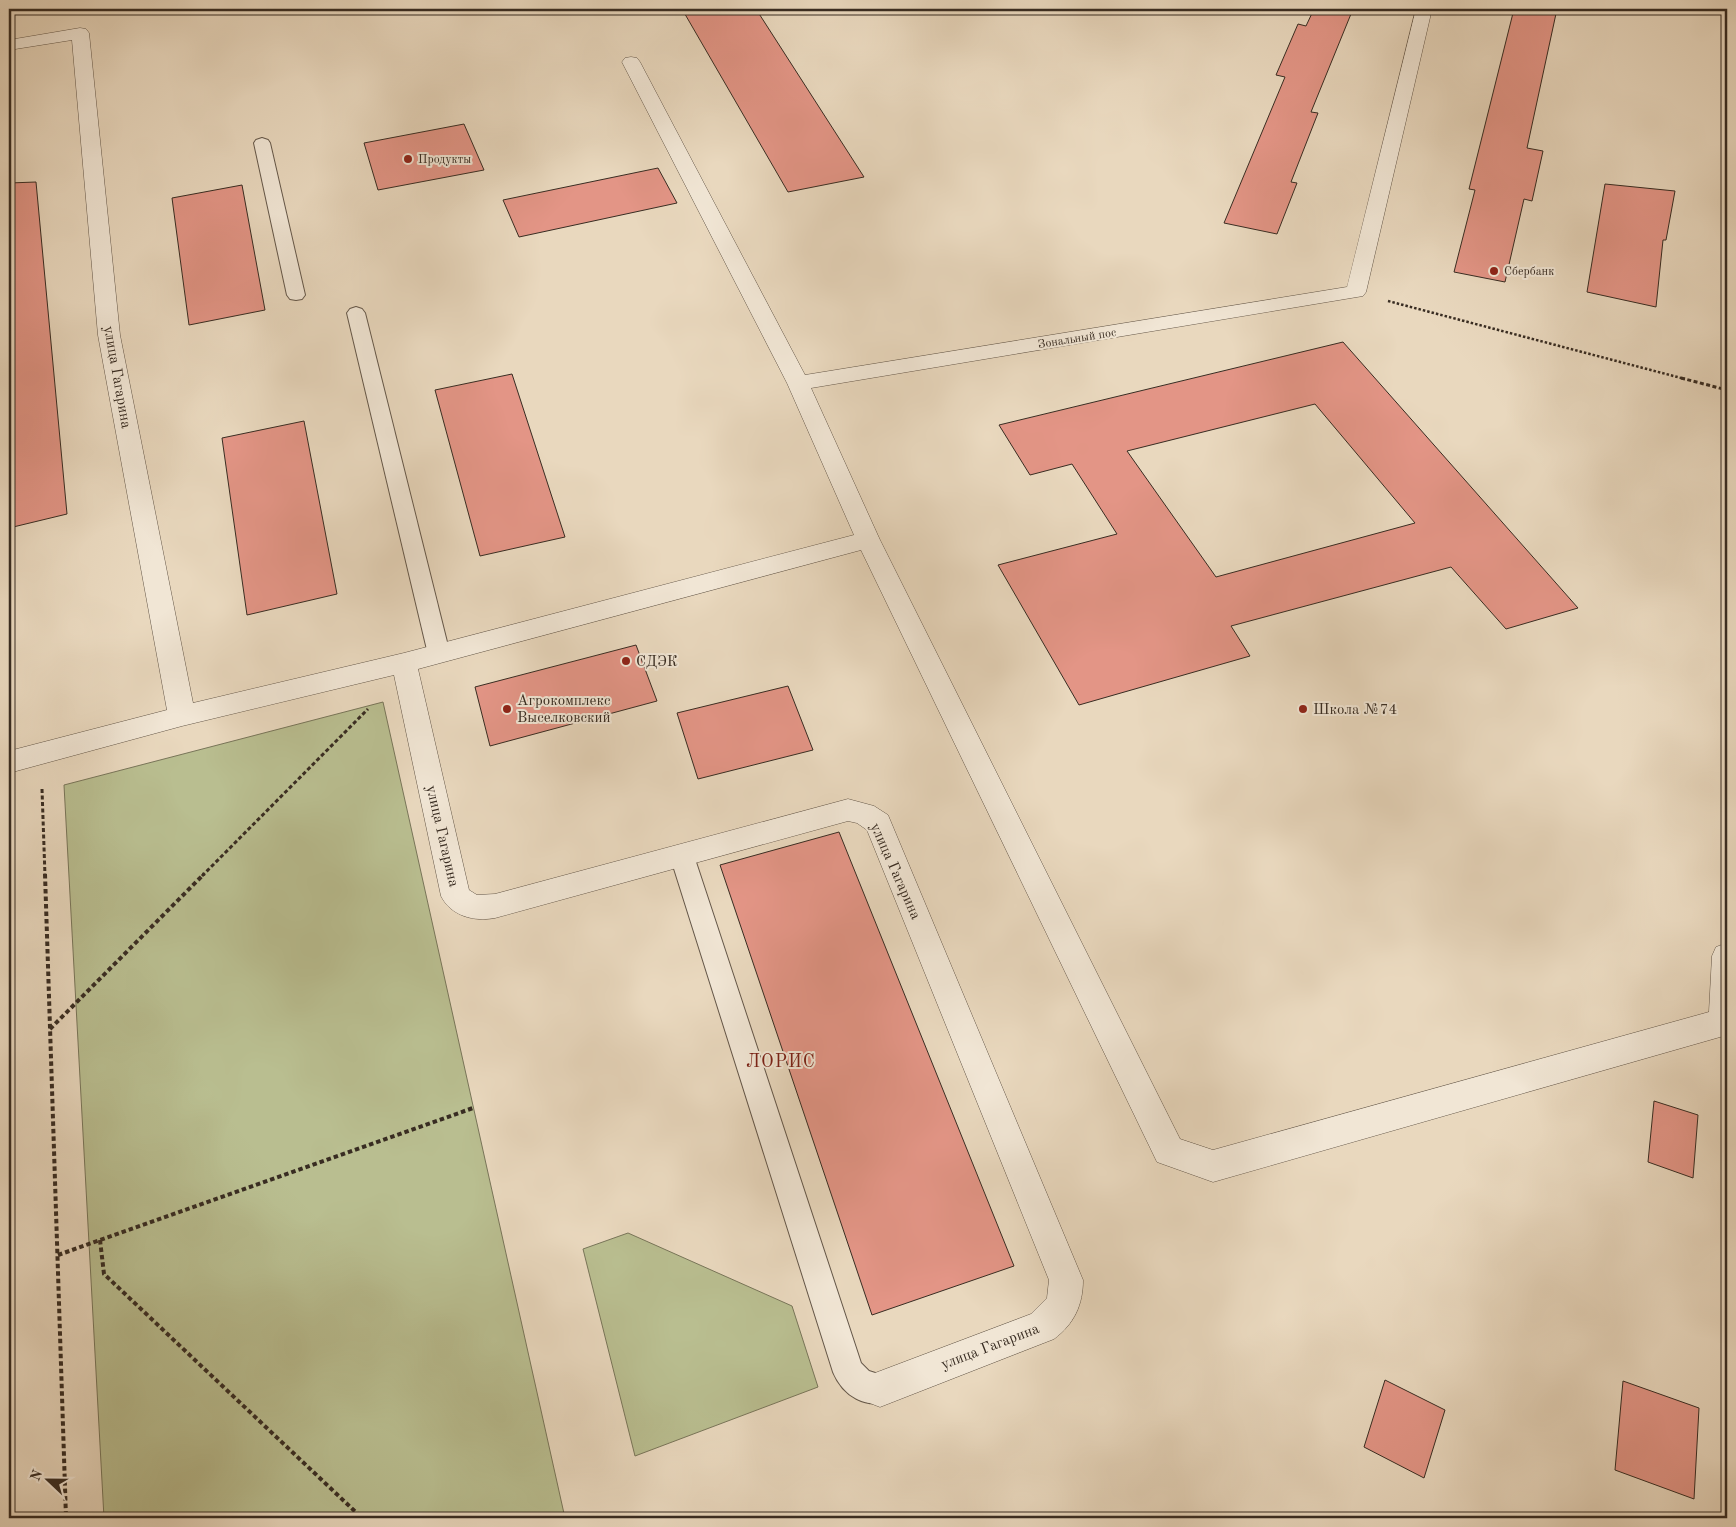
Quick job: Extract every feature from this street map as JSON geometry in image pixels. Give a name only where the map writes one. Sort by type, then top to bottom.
[{"type":"street","points":[[1356,292],[1424,9]]},
{"type":"street","name":"улица Гагарина","points":[[9,45],[80,33],[109,336],[182,716]]},
{"type":"street","points":[[631,62],[798,383],[868,540],[1169,1150],[1213,1166],[1726,1022],[1727,956]]},
{"type":"street","name":"Зональный пос","points":[[798,383],[1356,292]]},
{"type":"street","points":[[9,762],[182,716],[406,673],[439,654],[868,540]]},
{"type":"street","name":"улица Гагарина","points":[[406,673],[456,896],[467,905],[478,908],[495,906],[848,810],[859,811],[872,816],[878,823],[1066,1280],[1066,1299],[1058,1315],[1042,1327],[880,1389]]},
{"type":"lane","points":[[262,143],[296,295]]},
{"type":"lane","points":[[356,313],[439,654]]},
{"type":"lane","points":[[682,856],[849,1372],[862,1385],[880,1389]]},
{"type":"path","points":[[1356,292],[1727,390]]},
{"type":"path","points":[[50,1029],[384,692],[406,673]]},
{"type":"path","points":[[41,754],[66,1518]]},
{"type":"path","points":[[58,1255],[474,1108]]},
{"type":"path","points":[[100,1240],[104,1274],[362,1518]]},
{"type":"green space","points":[[383,702],[565,1518],[104,1518],[64,785]]},
{"type":"green space","points":[[628,1233],[792,1306],[818,1387],[635,1456],[583,1249]]},
{"type":"building","points":[[682,9],[756,9],[864,177],[788,192]]},
{"type":"building","points":[[1314,9],[1353,9],[1311,112],[1318,113],[1291,182],[1297,183],[1277,234],[1224,223],[1285,77],[1276,75],[1298,24],[1306,26]]},
{"type":"building","points":[[1514,9],[1557,9],[1527,148],[1543,151],[1532,201],[1524,199],[1505,282],[1454,272],[1475,190],[1469,189]]},
{"type":"building","name":"Продукты","points":[[464,124],[484,170],[378,190],[364,143]]},
{"type":"building","points":[[658,168],[677,203],[519,237],[503,200]]},
{"type":"building","points":[[36,182],[67,514],[9,528],[9,183]]},
{"type":"building","points":[[1605,184],[1675,191],[1666,240],[1663,240],[1656,307],[1587,292]]},
{"type":"building","points":[[242,185],[265,310],[189,325],[172,198]]},
{"type":"building","points":[[1343,342],[1578,608],[1506,629],[1451,567],[1231,626],[1250,656],[1079,705],[998,565],[1117,534],[1072,464],[1030,475],[999,425]],"holes":[[[1315,404],[1415,523],[1216,577],[1127,451]]]},
{"type":"building","points":[[512,374],[565,537],[480,556],[435,390]]},
{"type":"building","points":[[304,421],[337,594],[247,615],[222,438]]},
{"type":"building","points":[[636,645],[657,701],[490,746],[475,687]]},
{"type":"building","points":[[788,686],[813,750],[698,779],[677,713]]},
{"type":"building","points":[[839,832],[1014,1266],[872,1315],[720,865]]},
{"type":"building","points":[[1654,1101],[1698,1115],[1693,1178],[1648,1162]]},
{"type":"building","points":[[1385,1380],[1445,1410],[1424,1478],[1364,1447]]},
{"type":"building","points":[[1623,1381],[1699,1408],[1694,1499],[1615,1470]]},
{"type":"place","name":"Продукты","points":[[408,159]]},
{"type":"place","name":"Сбербанк","points":[[1494,271]]},
{"type":"place","name":"СДЭК","points":[[626,661]]},
{"type":"place","name":"Агрокомплекс Выселковский","points":[[507,709]]},
{"type":"place","name":"Школа №74","points":[[1303,709]]},
{"type":"district","name":"ЛОРИС","points":[[781,1061]]}]
